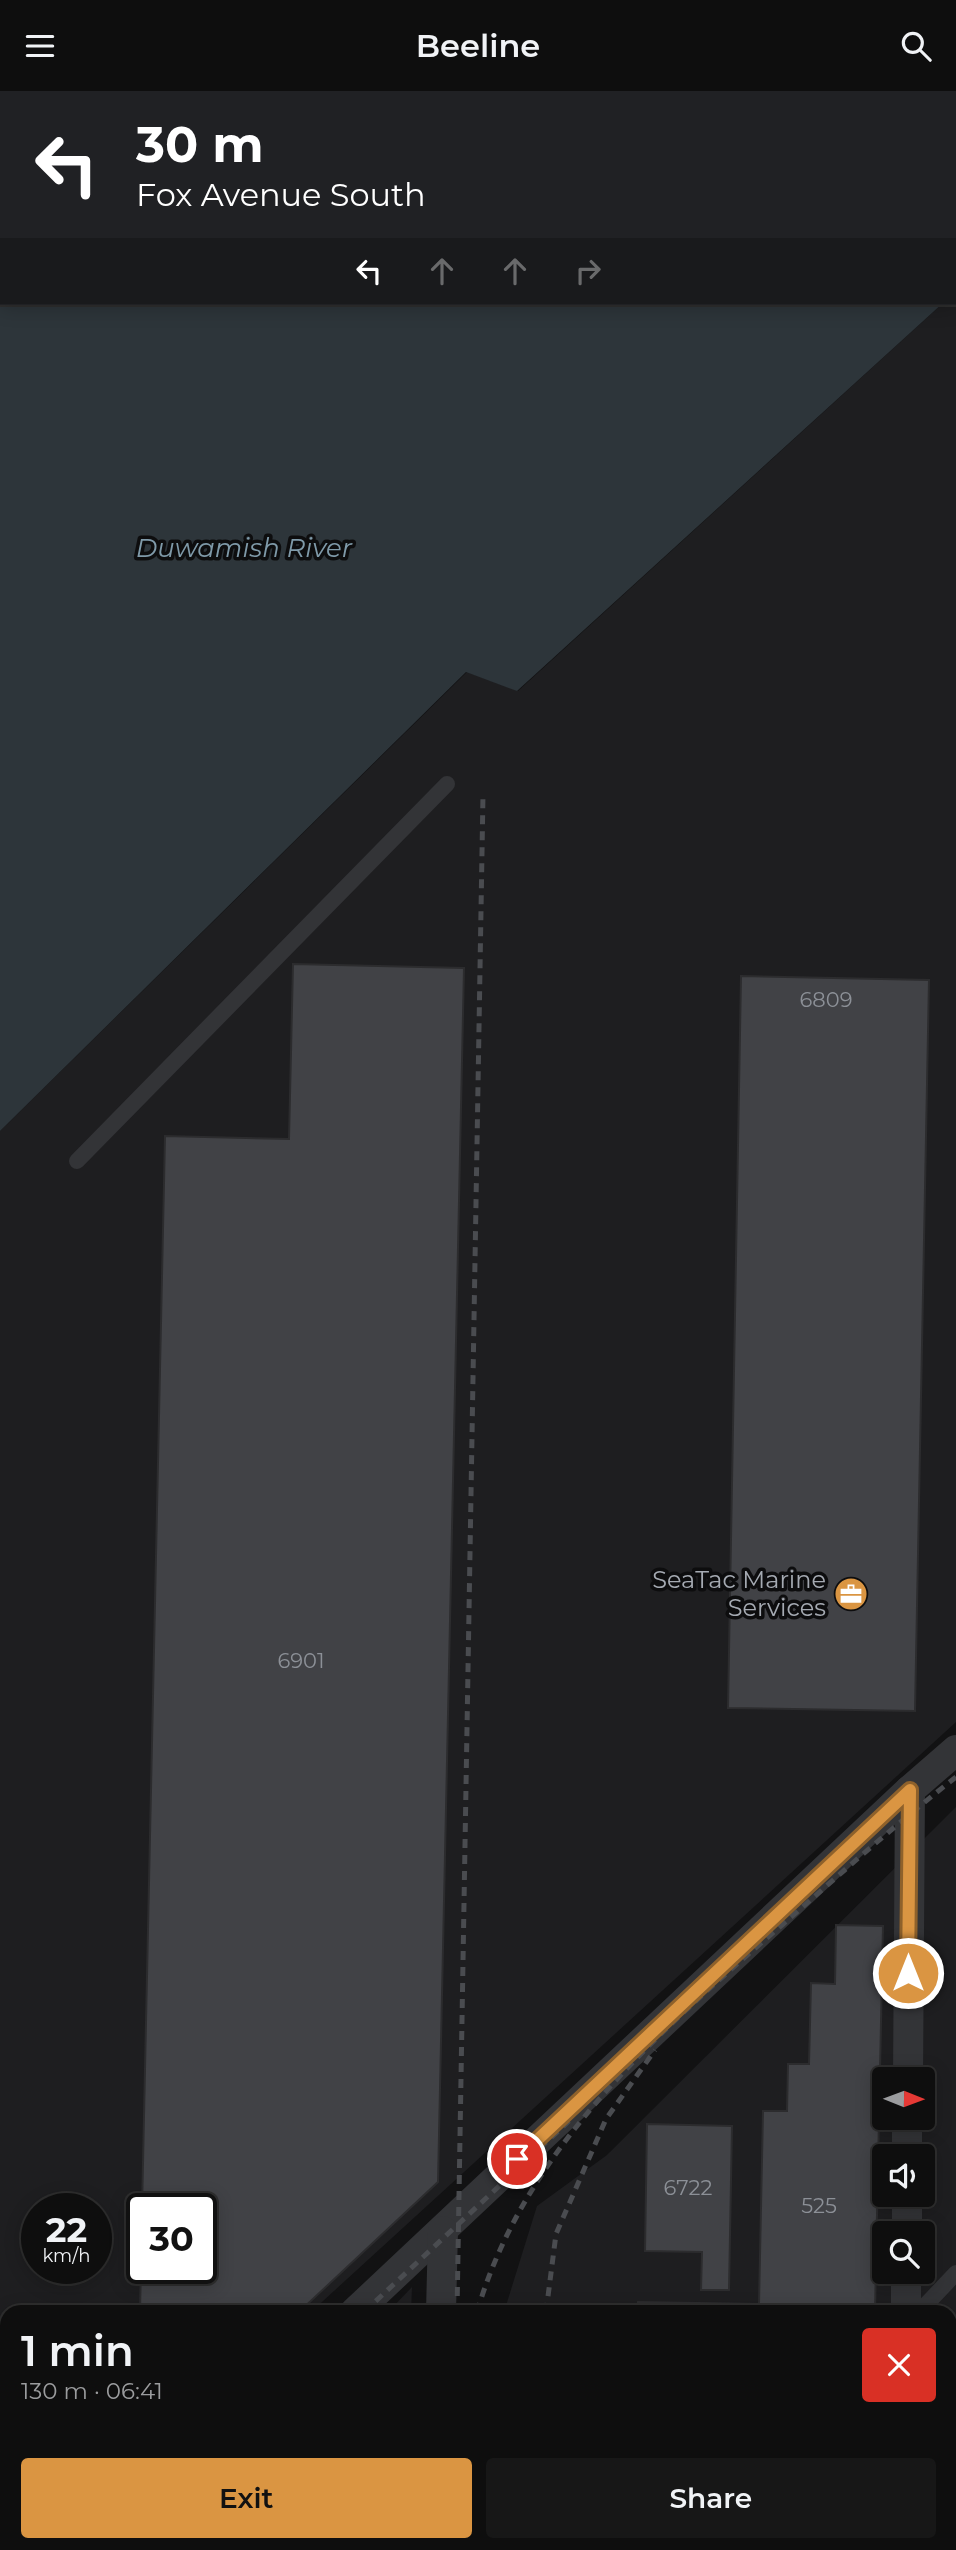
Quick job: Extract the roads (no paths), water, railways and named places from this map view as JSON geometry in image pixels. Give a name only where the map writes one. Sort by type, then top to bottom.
[{"type":"street","points":[[363,2305],[910,1790],[956,1750]]},
{"type":"street","points":[[908,2067],[910,1790]]},
{"type":"street","points":[[441,2305],[443,2231]]},
{"type":"street","points":[[906,2284],[906,2305]]},
{"type":"lane","points":[[77,1161],[447,784]]},
{"type":"lane","points":[[926,2305],[956,2273]]},
{"type":"water","name":"Duwamish River","points":[[0,305],[941,305],[517,691],[466,672],[0,1131]]},
{"type":"railway","points":[[457,2305],[483,794]]},
{"type":"railway","points":[[480,2305],[499,2253],[527,2198],[562,2146],[601,2097],[688,2008],[890,1831],[956,1777]]},
{"type":"railway","points":[[547,2305],[556,2234],[606,2119],[655,2050]]},
{"type":"railway","points":[[372,2305],[569,2121]]},
{"type":"place","name":"SeaTac Marine Services","points":[[851,1594]]}]
